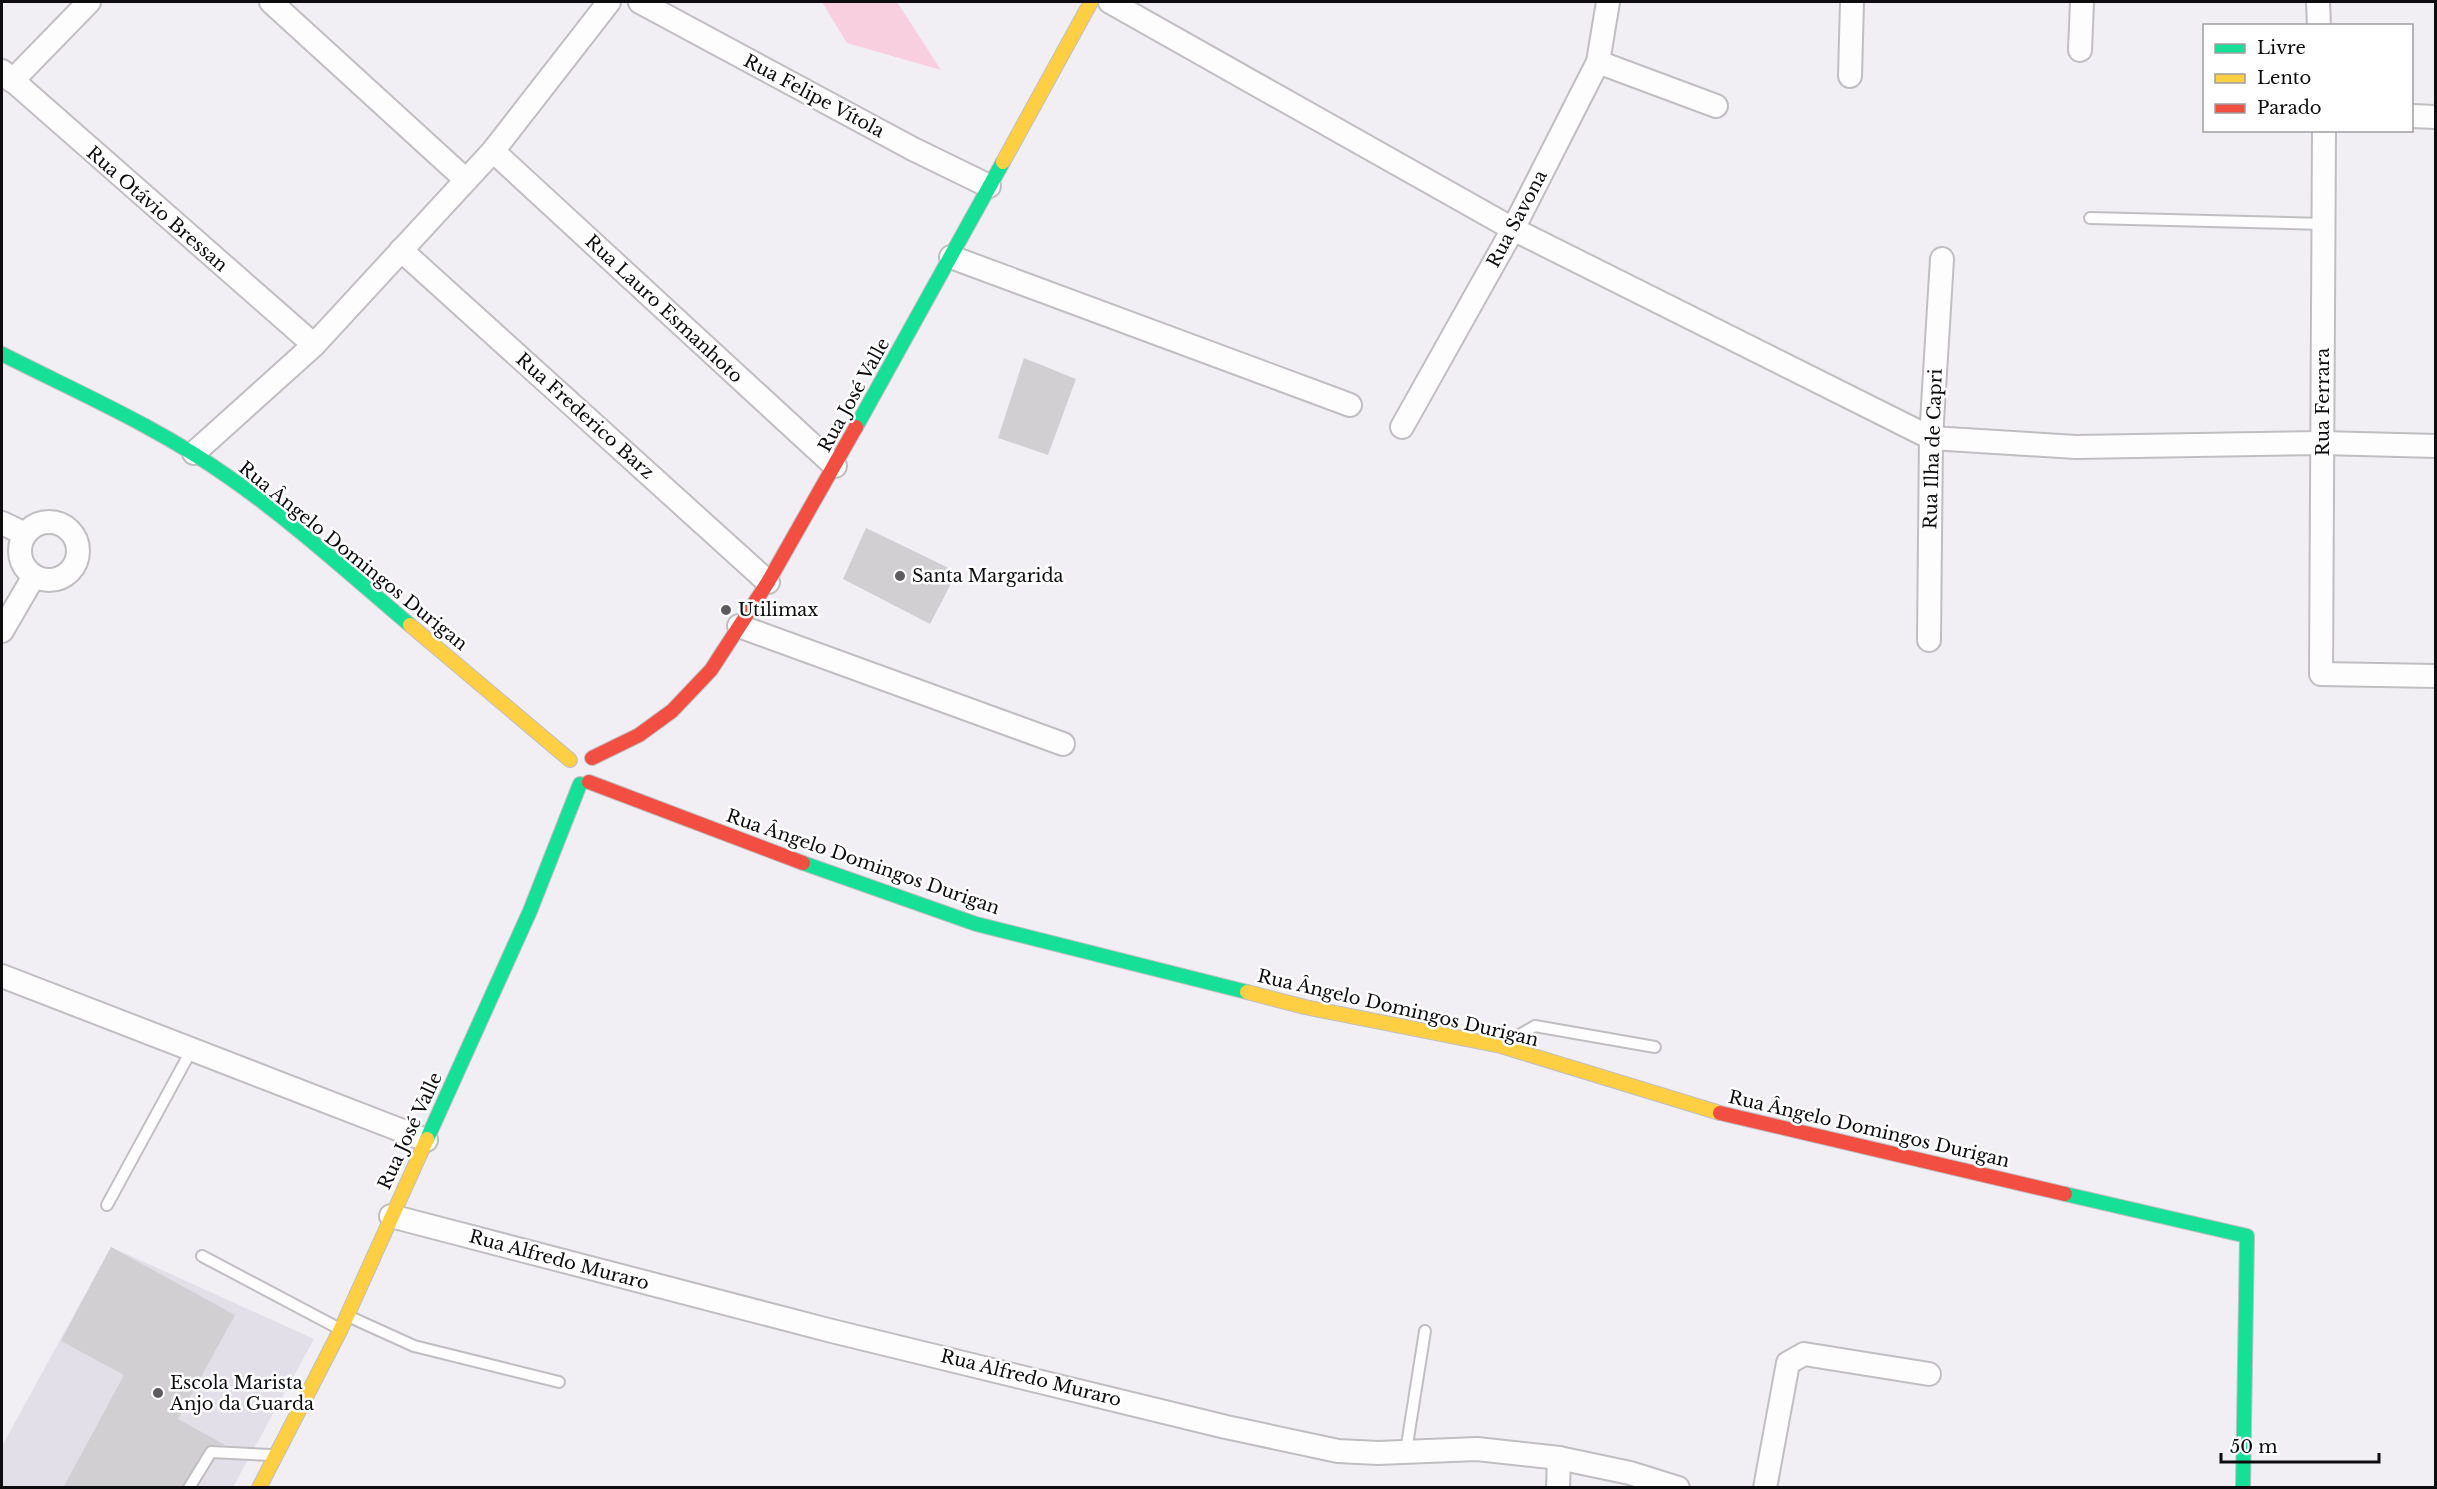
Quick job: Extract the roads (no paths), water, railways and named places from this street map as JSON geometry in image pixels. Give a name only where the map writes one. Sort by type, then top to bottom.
[{"type":"street","points":[[7,76],[89,2]]},
{"type":"street","points":[[271,2],[466,180]]},
{"type":"street","points":[[194,453],[314,345],[402,250],[493,151],[609,2]]},
{"type":"street","name":"Rua Felipe Vítola","points":[[640,2],[903,144],[990,186]]},
{"type":"street","name":"Rua José Valle","points":[[592,758],[639,735],[672,711],[711,670],[768,582],[835,466],[1091,2]]},
{"type":"street","points":[[1110,2],[1513,229],[1931,438],[2076,447],[2322,443],[2436,446]]},
{"type":"street","name":"Rua Savona","points":[[1402,427],[1513,229],[1598,62],[1608,2]]},
{"type":"street","points":[[1850,76],[1852,2]]},
{"type":"street","points":[[2080,50],[2082,2]]},
{"type":"street","points":[[2318,2],[2319,24]]},
{"type":"street","points":[[1598,62],[1716,106]]},
{"type":"street","name":"Rua Otávio Bressan","points":[[7,76],[314,345]]},
{"type":"street","points":[[2413,117],[2436,117]]},
{"type":"street","name":"Rua Ferrara","points":[[2324,132],[2320,674],[2436,676]]},
{"type":"street","name":"Rua Lauro Esmanhoto","points":[[493,151],[835,466]]},
{"type":"street","name":"Rua Frederico Barz","points":[[402,250],[768,582]]},
{"type":"street","points":[[951,257],[1350,405]]},
{"type":"street","name":"Rua Ilha de Capri","points":[[1929,639],[1931,438],[1942,259]]},
{"type":"street","name":"Rua Ângelo Domingos Durigan","points":[[2,354],[194,453],[290,523],[570,760]]},
{"type":"street","points":[[50,522],[68,530],[77,546],[75,565],[61,578],[52,580],[34,576],[26,570],[20,552],[25,534],[32,527],[50,522]]},
{"type":"street","points":[[2,523],[25,534]]},
{"type":"street","points":[[2,631],[34,576]]},
{"type":"street","points":[[739,626],[1063,744]]},
{"type":"street","points":[[578,754],[592,758],[597,771],[585,783],[568,774],[570,760],[578,754]]},
{"type":"street","name":"Rua José Valle","points":[[259,1488],[341,1329],[530,911],[585,783]]},
{"type":"street","name":"Rua Ângelo Domingos Durigan","points":[[585,783],[903,900],[976,924],[1305,1007],[1501,1046],[1725,1114],[2247,1236],[2243,1488]]},
{"type":"street","points":[[2,976],[426,1140]]},
{"type":"street","name":"Rua Alfredo Muraro","points":[[391,1216],[821,1328],[1226,1427],[1338,1450],[1477,1449],[1559,1458],[1630,1473],[1678,1488]]},
{"type":"street","points":[[1765,1488],[1788,1363],[1804,1354],[1929,1374]]},
{"type":"street","points":[[1558,1488],[1559,1458]]},
{"type":"lane","points":[[2090,219],[2324,224]]},
{"type":"lane","points":[[1501,1046],[1535,1026],[1655,1047]]},
{"type":"lane","points":[[107,1205],[192,1049]]},
{"type":"lane","points":[[202,1256],[341,1329]]},
{"type":"lane","points":[[347,1316],[414,1346],[559,1382]]},
{"type":"lane","points":[[1406,1451],[1425,1331]]},
{"type":"lane","points":[[189,1488],[211,1452],[274,1456]]},
{"type":"place","name":"Santa Margarida","points":[[900,576]]},
{"type":"place","name":"Utilimax","points":[[726,610]]},
{"type":"place","name":"Escola Marista Anjo da Guarda","points":[[158,1393]]}]
